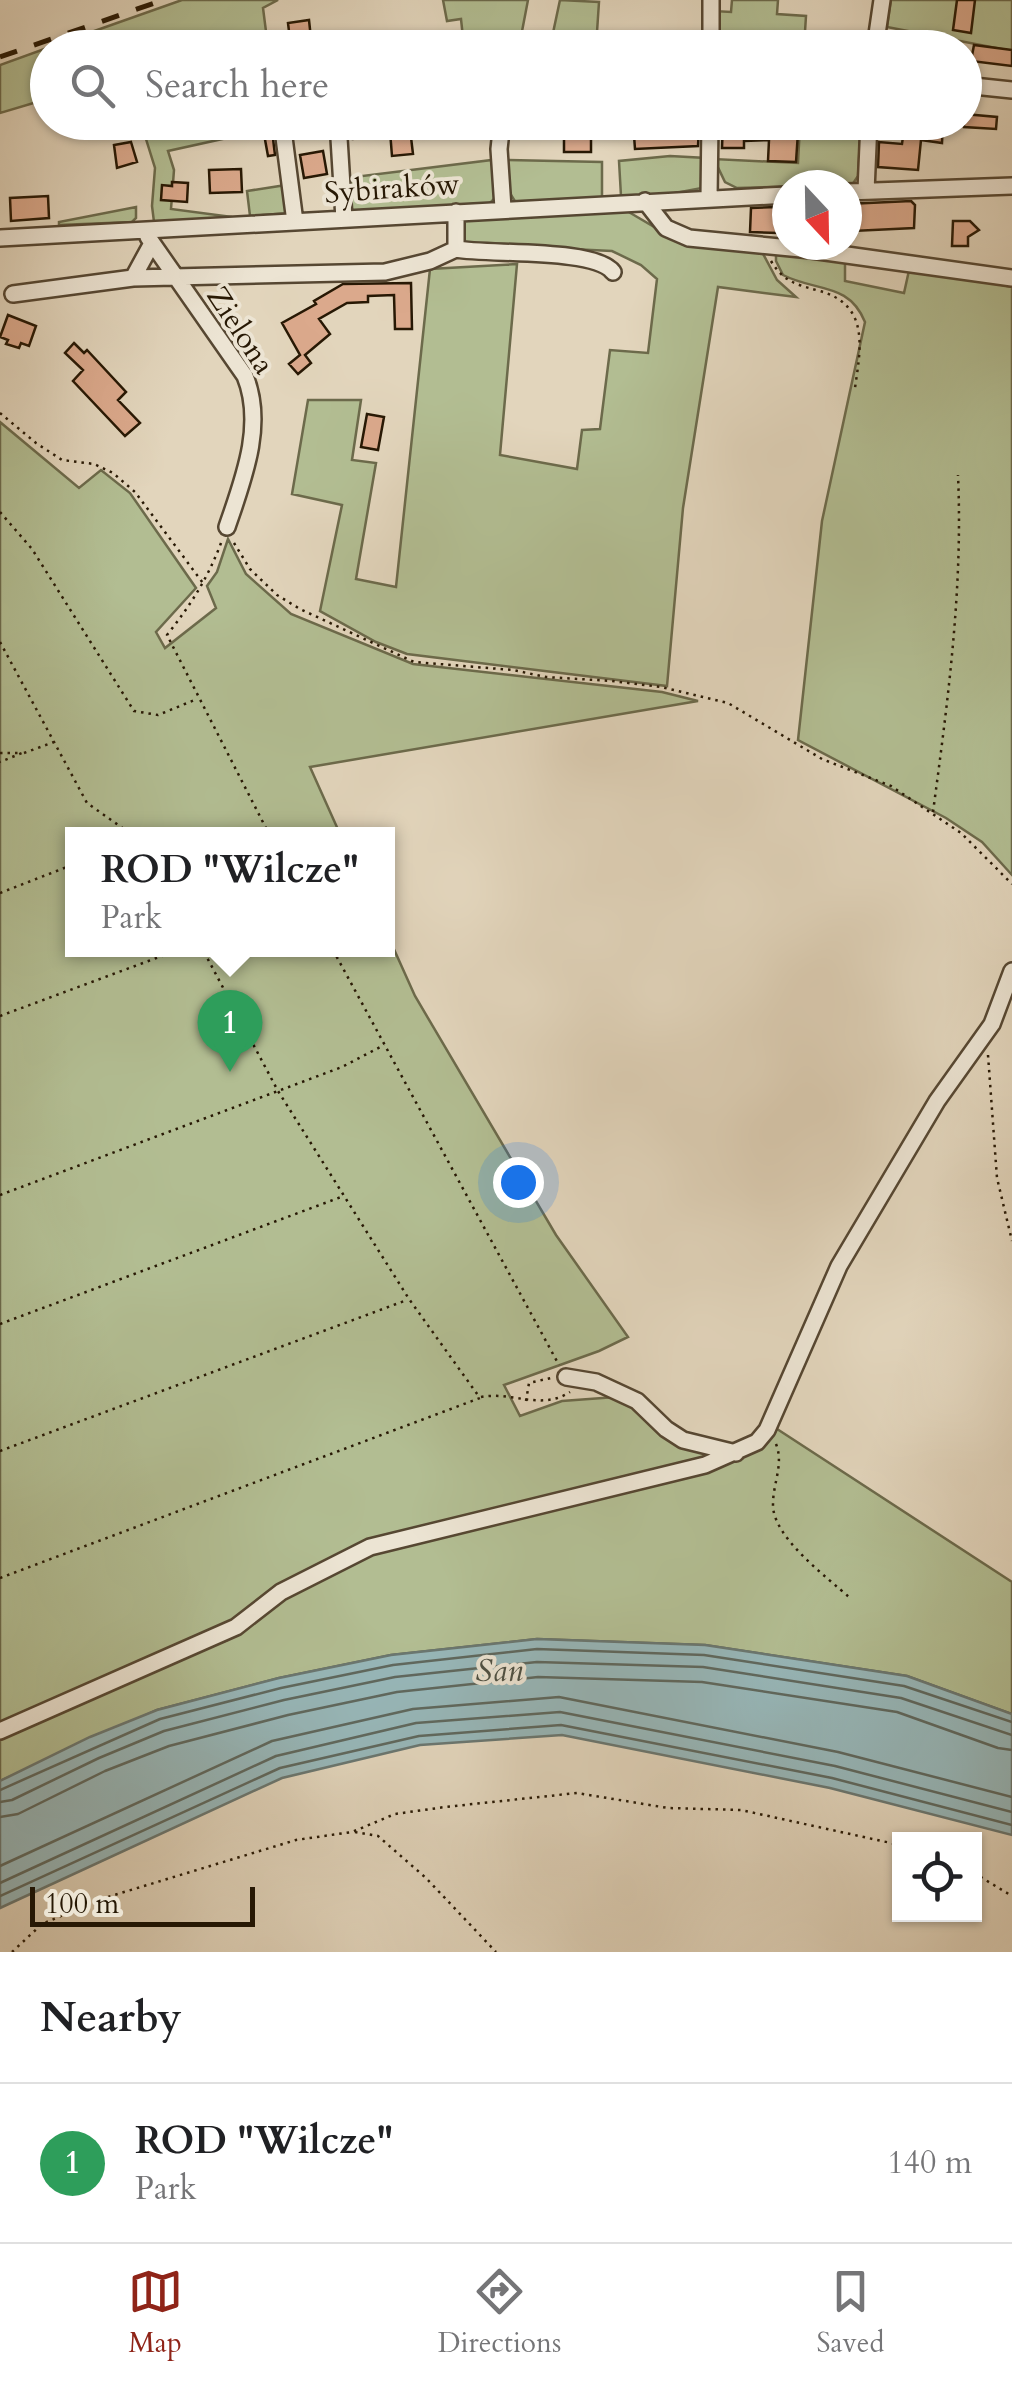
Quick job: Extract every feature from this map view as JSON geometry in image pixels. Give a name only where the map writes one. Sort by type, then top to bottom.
[{"type":"street","points":[[711,0],[711,30]]},
{"type":"street","points":[[878,30],[882,0]]},
{"type":"street","points":[[982,88],[1012,90]]},
{"type":"street","points":[[284,140],[295,222]]},
{"type":"street","points":[[339,140],[344,219]]},
{"type":"street","points":[[500,140],[503,208]]},
{"type":"street","points":[[710,140],[710,198]]},
{"type":"street","points":[[866,192],[867,140]]},
{"type":"street","points":[[862,192],[1012,186]]},
{"type":"street","name":"Sybiraków","points":[[0,238],[148,237],[503,208],[772,196]]},
{"type":"street","points":[[645,201],[666,228],[689,238],[770,245],[1012,278]]},
{"type":"street","points":[[456,212],[456,249]]},
{"type":"street","points":[[133,278],[148,237]]},
{"type":"street","name":"Zielona","points":[[148,237],[245,376],[250,390],[254,418],[251,441],[227,527]]},
{"type":"street","points":[[14,294],[172,275],[384,272],[430,261],[456,249],[590,260],[608,266],[613,272]]},
{"type":"street","points":[[0,1732],[236,1627],[281,1592],[370,1547],[706,1465],[756,1442],[768,1430],[840,1266],[938,1101],[987,1033],[1012,971]]},
{"type":"street","points":[[571,1379],[596,1382],[637,1401],[683,1440],[736,1453]]},
{"type":"path","points":[[770,245],[768,257],[778,272],[793,285],[822,290],[845,304],[860,324],[856,388]]},
{"type":"path","points":[[0,414],[62,460],[94,464],[113,473],[135,492],[203,583]]},
{"type":"path","points":[[933,814],[954,657],[961,529],[958,475]]},
{"type":"path","points":[[0,512],[32,549],[134,711],[158,715],[198,698]]},
{"type":"path","points":[[227,527],[191,606],[166,635],[265,827]]},
{"type":"path","points":[[227,527],[250,569],[276,595],[414,662],[513,670],[546,678],[612,681],[728,702],[822,759],[891,786],[961,833],[1012,884]]},
{"type":"path","points":[[0,642],[88,803],[121,827]]},
{"type":"path","points":[[0,762],[55,742]]},
{"type":"path","points":[[0,753],[22,754]]},
{"type":"path","points":[[0,892],[65,868]]},
{"type":"path","points":[[0,1016],[159,957]]},
{"type":"path","points":[[207,957],[278,1090],[343,1196],[409,1299],[480,1398]]},
{"type":"path","points":[[0,1578],[480,1398],[498,1394],[545,1401],[566,1396],[574,1388],[337,957]]},
{"type":"path","points":[[987,1033],[997,1178],[1012,1242]]},
{"type":"path","points":[[0,1195],[342,1067],[386,1045]]},
{"type":"path","points":[[0,1324],[343,1196]]},
{"type":"path","points":[[0,1451],[409,1299]]},
{"type":"path","points":[[526,1401],[529,1383],[571,1379]]},
{"type":"path","points":[[768,1430],[781,1458],[772,1510],[783,1535],[850,1598]]},
{"type":"path","points":[[12,1952],[42,1924],[101,1899],[161,1884],[296,1840],[352,1832],[394,1814],[577,1793],[668,1808],[741,1810],[892,1844]]},
{"type":"path","points":[[352,1832],[378,1836],[426,1878],[496,1952]]},
{"type":"path","points":[[982,1878],[1012,1896]]},
{"type":"green space","points":[[182,0],[278,0],[263,8],[266,30],[97,30]]},
{"type":"green space","points":[[443,0],[528,0],[522,30],[462,30],[461,19],[447,21]]},
{"type":"green space","points":[[560,0],[599,2],[597,30],[554,30]]},
{"type":"green space","points":[[732,0],[778,0],[777,14],[806,16],[805,30],[714,30],[714,11],[731,12]]},
{"type":"green space","points":[[891,0],[1012,0],[1012,51],[982,45],[982,30],[887,27]]},
{"type":"green space","points":[[30,54],[30,104],[0,113],[0,65]]},
{"type":"green space","points":[[146,140],[218,140],[168,151],[174,170],[171,209],[232,217],[154,222],[155,168]]},
{"type":"green space","points":[[799,140],[860,140],[858,170],[772,170],[772,187],[737,188],[725,182],[714,159],[798,163]]},
{"type":"green space","points":[[670,156],[706,158],[702,188],[621,196],[619,161]]},
{"type":"green space","points":[[492,160],[495,198],[490,203],[351,211],[346,178]]},
{"type":"green space","points":[[504,160],[602,162],[602,198],[516,203],[508,190]]},
{"type":"green space","points":[[286,185],[289,213],[250,216],[247,191]]},
{"type":"green space","points":[[136,207],[132,222],[59,225],[59,222]]},
{"type":"green space","points":[[627,211],[663,232],[701,247],[761,250],[777,280],[796,297],[718,287],[683,508],[667,686],[407,654],[320,611],[342,505],[292,494],[308,400],[361,400],[352,460],[376,463],[356,579],[396,587],[430,269],[517,264],[500,455],[577,469],[582,430],[600,429],[610,350],[648,353],[657,279],[641,265],[612,251],[467,244],[460,235],[460,222],[466,218]]},
{"type":"green space","points":[[845,260],[845,281],[904,293],[910,266],[1012,287],[1012,875],[982,842],[946,818],[798,740],[822,521],[865,322],[850,300],[783,275],[776,261]]},
{"type":"green space","points":[[0,422],[79,488],[101,470],[130,493],[196,588],[156,632],[165,648],[216,608],[207,586],[217,572],[228,539],[246,574],[291,614],[413,664],[662,692],[698,701],[310,767],[337,827],[65,827],[65,957],[395,957],[395,952],[415,996],[556,1235],[628,1337],[504,1385],[520,1416],[562,1401],[616,1397],[720,1453],[686,1465],[420,1527],[230,1623],[0,1727]]},
{"type":"green space","points":[[774,1427],[1012,1582],[1012,1714],[907,1676],[705,1645],[537,1639],[391,1655],[279,1678],[157,1710],[0,1781],[0,1739],[161,1665],[228,1640],[285,1597],[372,1551],[711,1469]]},
{"type":"water","name":"San","points":[[537,1639],[705,1645],[907,1676],[1012,1714],[1012,1835],[830,1788],[562,1735],[420,1745],[282,1778],[0,1908],[0,1781],[90,1737],[157,1710],[279,1678],[391,1655]]},
{"type":"building","points":[[957,0],[975,0],[971,30],[953,30]]},
{"type":"building","points":[[309,20],[310,30],[289,30],[288,23]]},
{"type":"building","points":[[982,46],[1012,50],[1012,66],[982,62]]},
{"type":"building","points":[[982,116],[997,117],[996,129],[982,128]]},
{"type":"building","points":[[265,140],[273,140],[275,155],[268,156]]},
{"type":"building","points":[[391,140],[411,140],[413,154],[392,156]]},
{"type":"building","points":[[564,140],[591,140],[591,152],[564,152]]},
{"type":"building","points":[[634,140],[698,140],[698,146],[635,149]]},
{"type":"building","points":[[722,140],[769,140],[744,141],[744,148],[722,148]]},
{"type":"building","points":[[769,140],[797,140],[796,162],[768,161]]},
{"type":"building","points":[[903,140],[921,140],[918,170],[878,167],[879,142],[902,144]]},
{"type":"building","points":[[131,142],[137,162],[117,168],[114,145]]},
{"type":"building","points":[[323,151],[327,174],[304,178],[300,155]]},
{"type":"building","points":[[241,169],[242,192],[210,193],[209,170]]},
{"type":"building","points":[[172,182],[188,183],[187,202],[161,200],[162,185],[172,186]]},
{"type":"building","points":[[48,196],[49,218],[11,221],[10,198]]},
{"type":"building","points":[[911,201],[915,205],[914,228],[862,231],[862,203]]},
{"type":"building","points":[[772,207],[772,233],[750,232],[751,208]]},
{"type":"building","points":[[953,221],[970,221],[979,230],[968,237],[968,246],[952,246]]},
{"type":"building","points":[[411,283],[412,329],[395,329],[394,295],[368,296],[368,302],[347,303],[319,319],[330,334],[305,355],[311,363],[298,374],[289,364],[300,355],[282,323],[316,304],[314,301],[343,284]]},
{"type":"building","points":[[8,315],[36,326],[29,346],[6,344],[8,340],[0,337]]},
{"type":"building","points":[[74,343],[84,353],[87,350],[126,392],[118,400],[140,423],[125,436],[73,381],[83,370],[65,353]]},
{"type":"building","points":[[367,414],[384,417],[378,450],[361,447]]},
{"type":"railway","points":[[77,30],[163,0]]},
{"type":"railway","points":[[0,57],[30,47]]},
{"type":"place","name":"ROD \"Wilcze\"","points":[[230,1072]]}]
